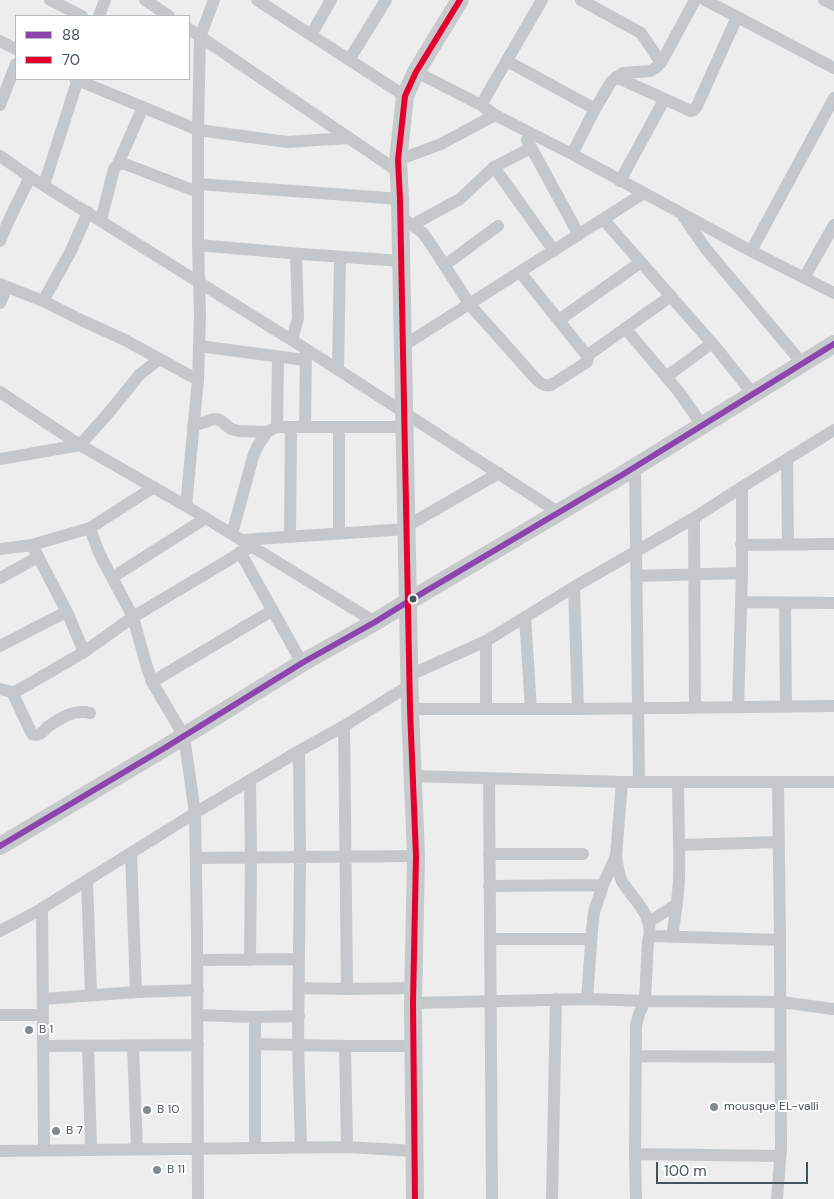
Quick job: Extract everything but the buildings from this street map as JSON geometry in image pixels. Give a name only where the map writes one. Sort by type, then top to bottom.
[{"type":"street","points":[[50,0],[80,15]]},
{"type":"street","points":[[99,15],[105,0]]},
{"type":"street","points":[[145,0],[163,14]]},
{"type":"street","points":[[186,506],[198,380],[200,37],[214,0]]},
{"type":"street","points":[[258,0],[276,5],[311,35],[405,96]]},
{"type":"street","points":[[311,35],[331,0]]},
{"type":"street","points":[[349,60],[386,0]]},
{"type":"street","points":[[481,105],[542,0]]},
{"type":"street","points":[[581,0],[641,33],[661,63]]},
{"type":"street","points":[[572,154],[610,82],[623,73],[650,71],[657,67],[661,63],[695,0]]},
{"type":"street","points":[[705,0],[732,9],[834,68]]},
{"type":"street","points":[[824,0],[834,5]]},
{"type":"street","points":[[415,1199],[413,995],[416,856],[410,709],[402,261],[406,221],[400,199],[398,166],[405,96],[416,72],[455,2]]},
{"type":"street","points":[[616,77],[686,110],[694,110],[732,9]]},
{"type":"street","points":[[190,30],[348,138],[398,166]]},
{"type":"street","points":[[0,40],[15,48]]},
{"type":"street","points":[[507,62],[595,109]]},
{"type":"street","points":[[0,104],[3,90],[15,66]]},
{"type":"street","points":[[416,72],[481,105],[495,115],[572,154],[751,251],[834,293]]},
{"type":"street","points":[[44,185],[77,80]]},
{"type":"street","points":[[79,80],[198,130],[287,142],[348,138]]},
{"type":"street","points":[[751,251],[834,98]]},
{"type":"street","points":[[620,180],[664,100]]},
{"type":"street","points":[[101,220],[114,170],[142,107]]},
{"type":"street","points":[[398,166],[495,115]]},
{"type":"street","points":[[521,128],[579,235]]},
{"type":"street","points":[[406,221],[460,199],[494,167],[531,148]]},
{"type":"street","points":[[0,156],[30,177],[292,340],[306,354],[338,370],[405,420],[499,473],[558,512]]},
{"type":"street","points":[[118,164],[125,164],[198,188],[400,199]]},
{"type":"street","points":[[494,167],[554,251]]},
{"type":"street","points":[[0,241],[30,177]]},
{"type":"street","points":[[403,346],[644,193]]},
{"type":"street","points":[[43,301],[70,251],[88,212]]},
{"type":"street","points":[[682,214],[706,249],[802,363]]},
{"type":"street","points":[[603,219],[712,343],[753,394]]},
{"type":"street","points":[[406,221],[423,233],[470,304],[536,379],[543,384],[551,385],[587,362],[588,355],[671,296]]},
{"type":"street","points":[[804,278],[834,225]]},
{"type":"street","points":[[445,265],[498,226]]},
{"type":"street","points":[[198,245],[402,261]]},
{"type":"street","points":[[292,340],[298,318],[296,254]]},
{"type":"street","points":[[338,370],[340,257]]},
{"type":"street","points":[[559,320],[641,262]]},
{"type":"street","points":[[520,272],[588,355]]},
{"type":"street","points":[[0,303],[3,285],[43,301],[126,340],[198,380]]},
{"type":"street","points":[[625,328],[678,392],[702,425]]},
{"type":"street","points":[[666,377],[712,343]]},
{"type":"street","points":[[0,846],[302,663],[375,622],[634,467],[834,344]]},
{"type":"street","points":[[199,346],[278,357],[306,354]]},
{"type":"street","points":[[305,426],[306,354]]},
{"type":"street","points":[[278,357],[272,429],[252,457],[242,543],[273,610],[302,663]]},
{"type":"street","points":[[0,459],[80,445],[140,374],[160,359]]},
{"type":"street","points":[[0,392],[80,445],[186,506],[242,543],[375,622]]},
{"type":"street","points":[[193,426],[214,419],[220,420],[232,429],[239,431],[291,426],[339,427],[405,420]]},
{"type":"street","points":[[290,536],[291,426]]},
{"type":"street","points":[[339,427],[339,533]]},
{"type":"street","points":[[0,931],[42,908],[195,813],[344,726],[410,680],[486,641],[574,587],[694,518],[834,430]]},
{"type":"street","points":[[787,459],[788,544]]},
{"type":"street","points":[[634,467],[639,782]]},
{"type":"street","points":[[6,691],[17,691],[84,652],[242,543],[290,536],[407,527],[499,473]]},
{"type":"street","points":[[0,549],[32,545],[90,528],[154,487]]},
{"type":"street","points":[[738,707],[742,573],[742,487]]},
{"type":"street","points":[[113,578],[206,518]]},
{"type":"street","points":[[694,518],[695,708]]},
{"type":"street","points":[[90,528],[99,553],[133,617],[152,682],[184,736],[195,813],[198,960],[198,1199]]},
{"type":"street","points":[[741,545],[834,544]]},
{"type":"street","points":[[32,545],[84,652]]},
{"type":"street","points":[[0,578],[38,557]]},
{"type":"street","points":[[636,576],[742,573]]},
{"type":"street","points":[[574,587],[578,709]]},
{"type":"street","points":[[741,602],[834,603]]},
{"type":"street","points":[[785,603],[786,707]]},
{"type":"street","points":[[152,682],[273,610]]},
{"type":"street","points":[[0,646],[66,612]]},
{"type":"street","points":[[525,617],[531,709]]},
{"type":"street","points":[[486,641],[486,709]]},
{"type":"street","points":[[6,691],[32,734],[40,734],[67,715],[83,711],[90,713]]},
{"type":"street","points":[[410,709],[834,706]]},
{"type":"street","points":[[344,726],[347,990]]},
{"type":"street","points":[[299,751],[298,1045],[301,1147]]},
{"type":"street","points":[[412,776],[622,782],[834,782]]},
{"type":"street","points":[[489,779],[492,1199]]},
{"type":"street","points":[[250,781],[250,960]]},
{"type":"street","points":[[622,782],[616,856],[622,881],[640,904],[648,922],[650,937],[648,941],[645,1001],[636,1026],[636,1199]]},
{"type":"street","points":[[672,937],[679,880],[678,782]]},
{"type":"street","points":[[777,1199],[780,1156],[781,1002],[778,782]]},
{"type":"street","points":[[679,845],[779,842]]},
{"type":"street","points":[[131,853],[136,992]]},
{"type":"street","points":[[489,854],[583,854]]},
{"type":"street","points":[[196,858],[416,856]]},
{"type":"street","points":[[587,999],[594,912],[616,856]]},
{"type":"street","points":[[87,880],[91,995]]},
{"type":"street","points":[[489,886],[603,885]]},
{"type":"street","points":[[648,922],[677,904]]},
{"type":"street","points":[[42,908],[44,1150]]},
{"type":"street","points":[[650,937],[780,940]]},
{"type":"street","points":[[490,939],[591,939]]},
{"type":"street","points":[[198,960],[299,959]]},
{"type":"street","points":[[299,988],[490,1001],[587,999],[781,1002],[834,1009]]},
{"type":"street","points":[[43,999],[136,992],[198,990]]},
{"type":"street","points":[[552,1199],[556,999]]},
{"type":"street","points":[[0,1015],[43,1015]]},
{"type":"street","points":[[198,1015],[299,1016]]},
{"type":"street","points":[[255,1017],[255,1148]]},
{"type":"street","points":[[255,1044],[414,1046]]},
{"type":"street","points":[[43,1046],[198,1045]]},
{"type":"street","points":[[88,1046],[91,1150]]},
{"type":"street","points":[[133,1046],[137,1149]]},
{"type":"street","points":[[345,1046],[347,1147]]},
{"type":"street","points":[[636,1056],[780,1057]]},
{"type":"street","points":[[0,1151],[347,1147],[415,1151]]},
{"type":"street","points":[[635,1154],[780,1156]]},
{"type":"transit line","name":"70","points":[[415,1199],[413,1003],[416,856],[410,709],[398,160],[405,96],[416,72],[460,0]]},
{"type":"transit line","name":"88","points":[[0,846],[163,749],[302,663],[375,622],[622,475],[834,344]]},
{"type":"place","name":"B 1","points":[[29,1030]]},
{"type":"place","name":"mousque EL-valli","points":[[714,1107]]},
{"type":"place","name":"B 10","points":[[147,1110]]},
{"type":"place","name":"B 7","points":[[56,1131]]},
{"type":"place","name":"B 11","points":[[157,1170]]}]
